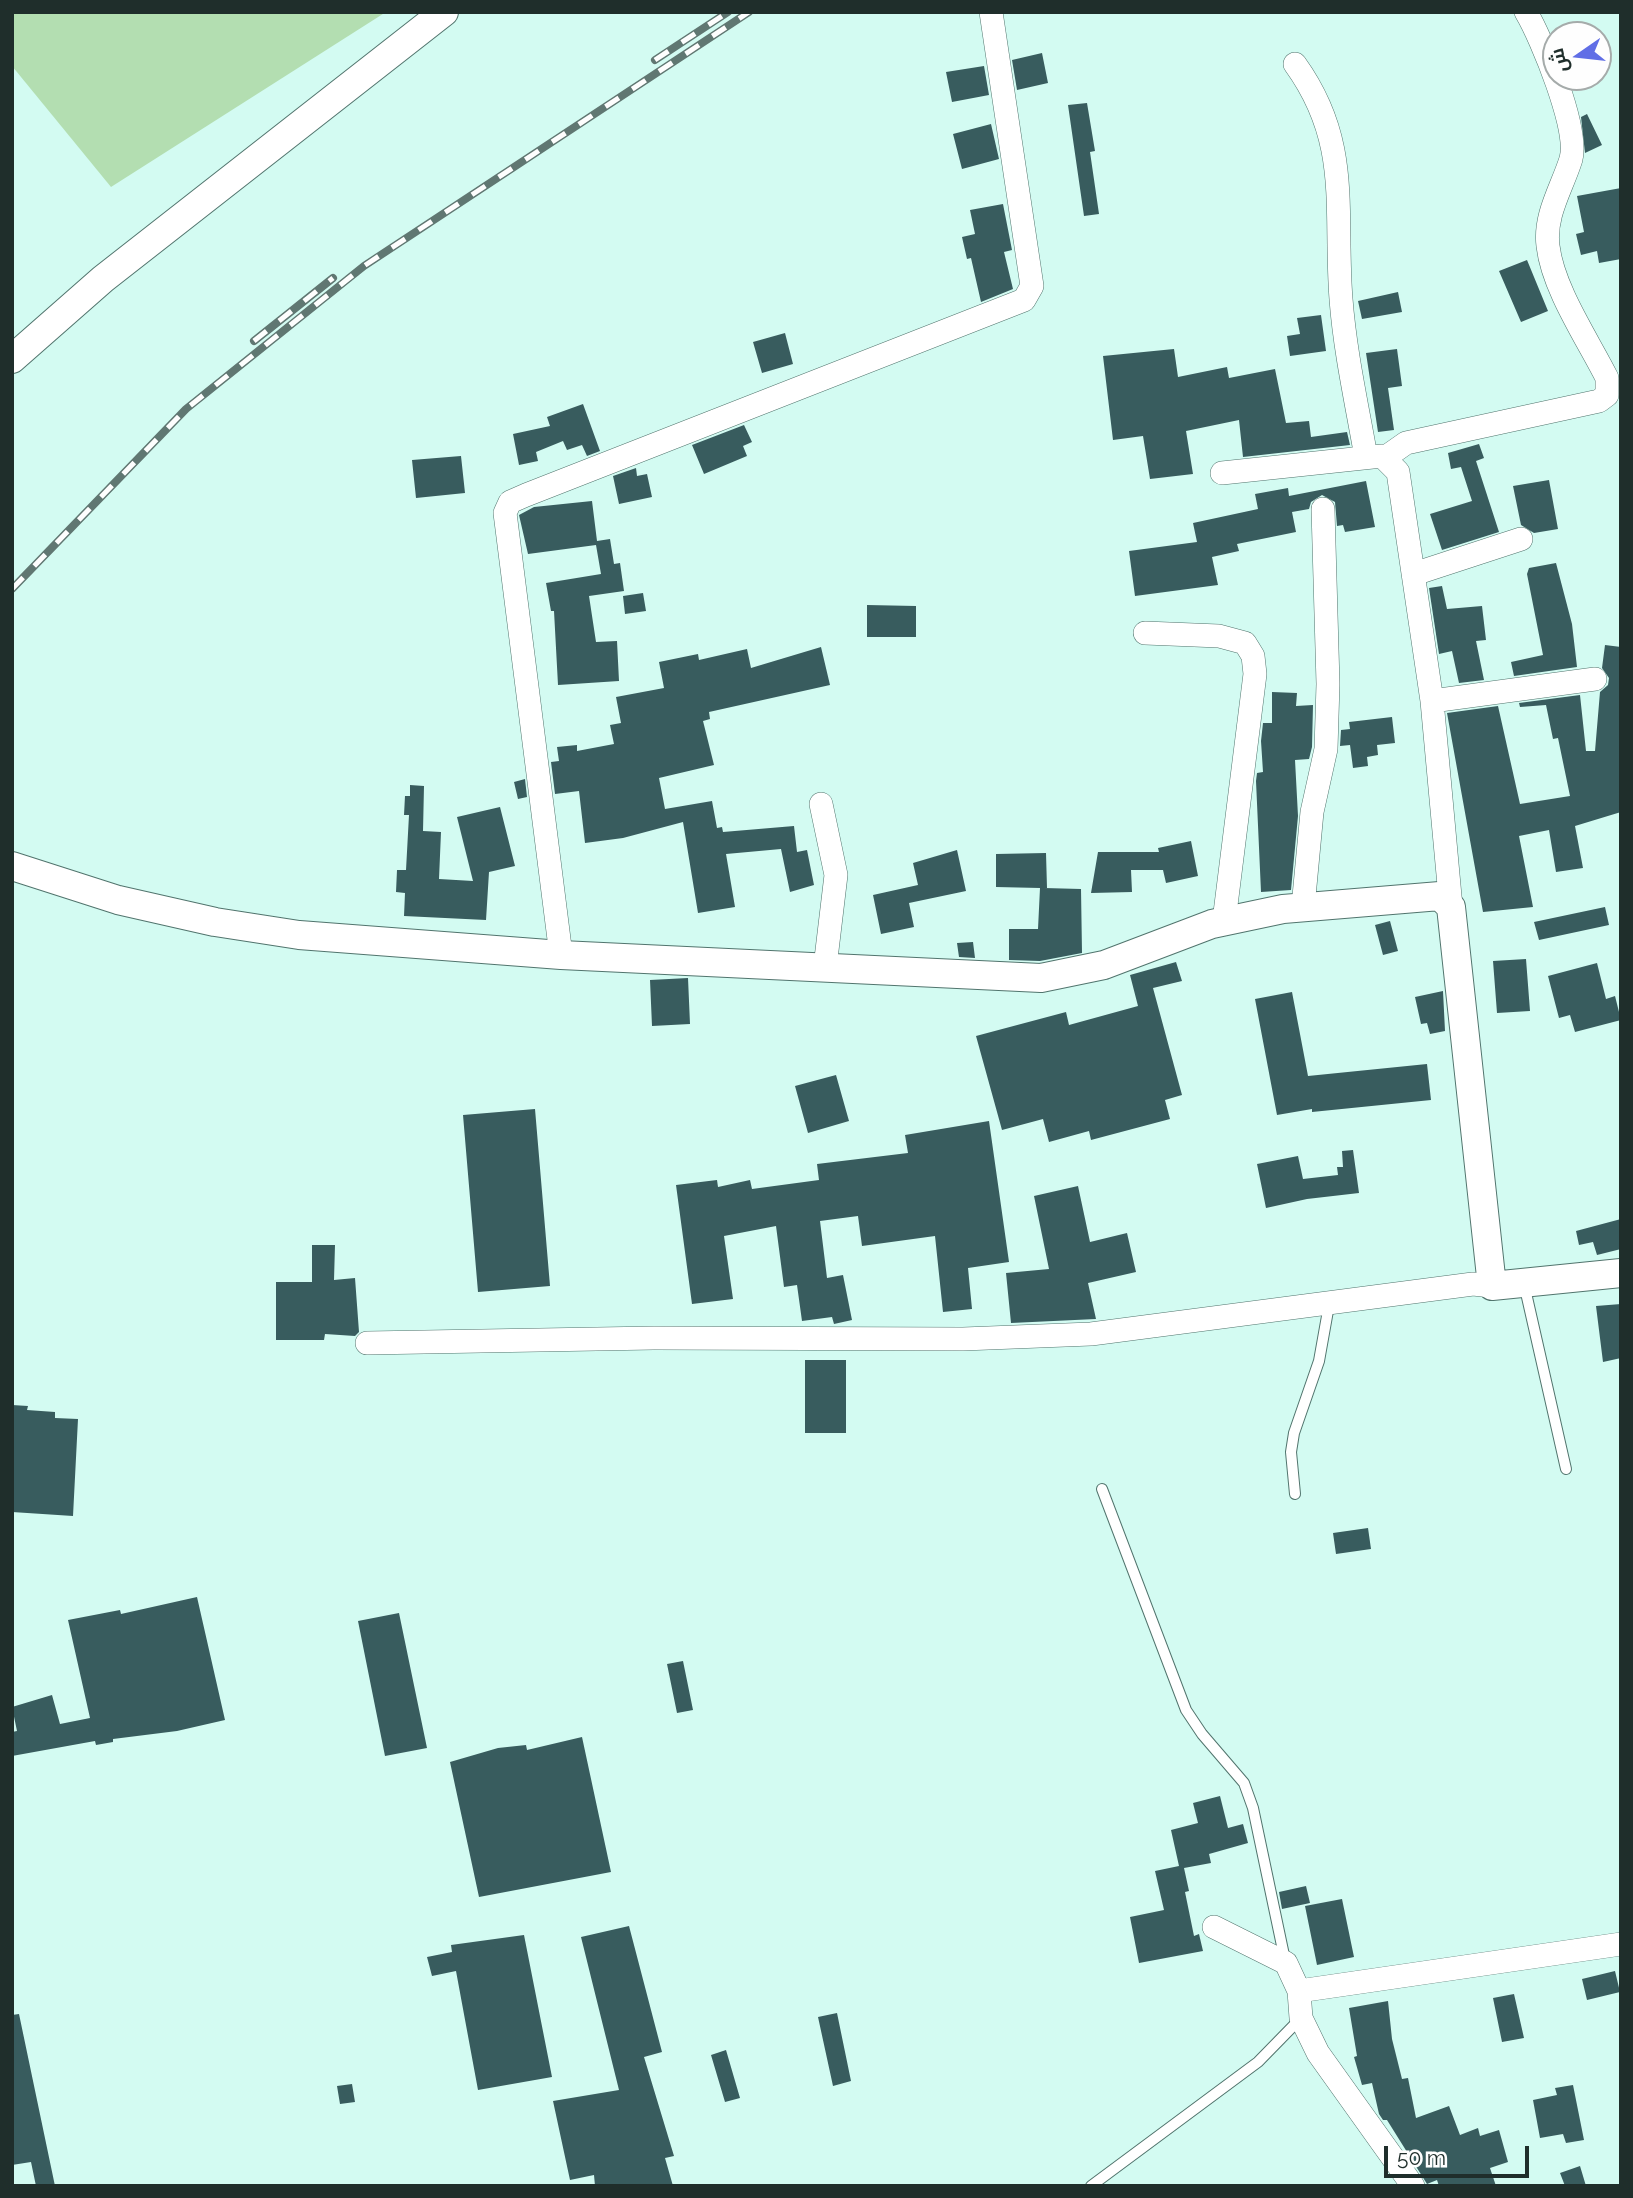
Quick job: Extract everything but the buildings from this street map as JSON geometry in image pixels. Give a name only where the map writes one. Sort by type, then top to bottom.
[{"type":"street","points":[[12,359],[103,279],[444,12]]},
{"type":"street","points":[[561,955],[505,513],[510,502],[1024,300],[1032,286],[991,12]]},
{"type":"street","points":[[1222,473],[1376,457],[1406,443],[1599,401],[1607,395],[1607,378],[1553,270],[1548,245],[1548,220],[1572,156],[1572,137],[1542,39],[1525,12]]},
{"type":"street","points":[[1295,64],[1327,120],[1337,162],[1344,329],[1376,457],[1398,472],[1432,701],[1451,908],[1492,1286]]},
{"type":"street","points":[[1303,907],[1312,812],[1326,749],[1328,684],[1323,509]]},
{"type":"street","points":[[1414,573],[1521,540]]},
{"type":"street","points":[[1145,633],[1219,636],[1245,643],[1253,656],[1255,674],[1224,921]]},
{"type":"street","points":[[1432,701],[1595,679]]},
{"type":"street","points":[[821,804],[836,875],[825,967]]},
{"type":"street","points":[[12,866],[118,900],[215,922],[299,935],[561,955],[1041,978],[1104,965],[1224,921],[1303,907],[1440,896],[1451,908]]},
{"type":"street","points":[[367,1343],[1065,1335],[1329,1305],[1473,1284],[1524,1284],[1621,1273]]},
{"type":"street","points":[[1214,1927],[1286,1963],[1299,1991],[1301,2018],[1318,2053],[1413,2186]]},
{"type":"street","points":[[1299,1991],[1621,1944]]},
{"type":"lane","points":[[1524,1284],[1566,1469]]},
{"type":"lane","points":[[1296,1494],[1291,1452],[1294,1433],[1318,1361],[1329,1305]]},
{"type":"lane","points":[[1102,1489],[1186,1710],[1202,1734],[1235,1768],[1244,1783],[1253,1808],[1286,1963]]},
{"type":"lane","points":[[1091,2186],[1258,2062],[1301,2018]]},
{"type":"green space","points":[[12,12],[386,12],[111,187],[12,66]]},
{"type":"railway","points":[[655,60],[728,12]]},
{"type":"railway","points":[[12,589],[186,409],[364,266],[749,12]]},
{"type":"railway","points":[[254,341],[333,278]]}]
